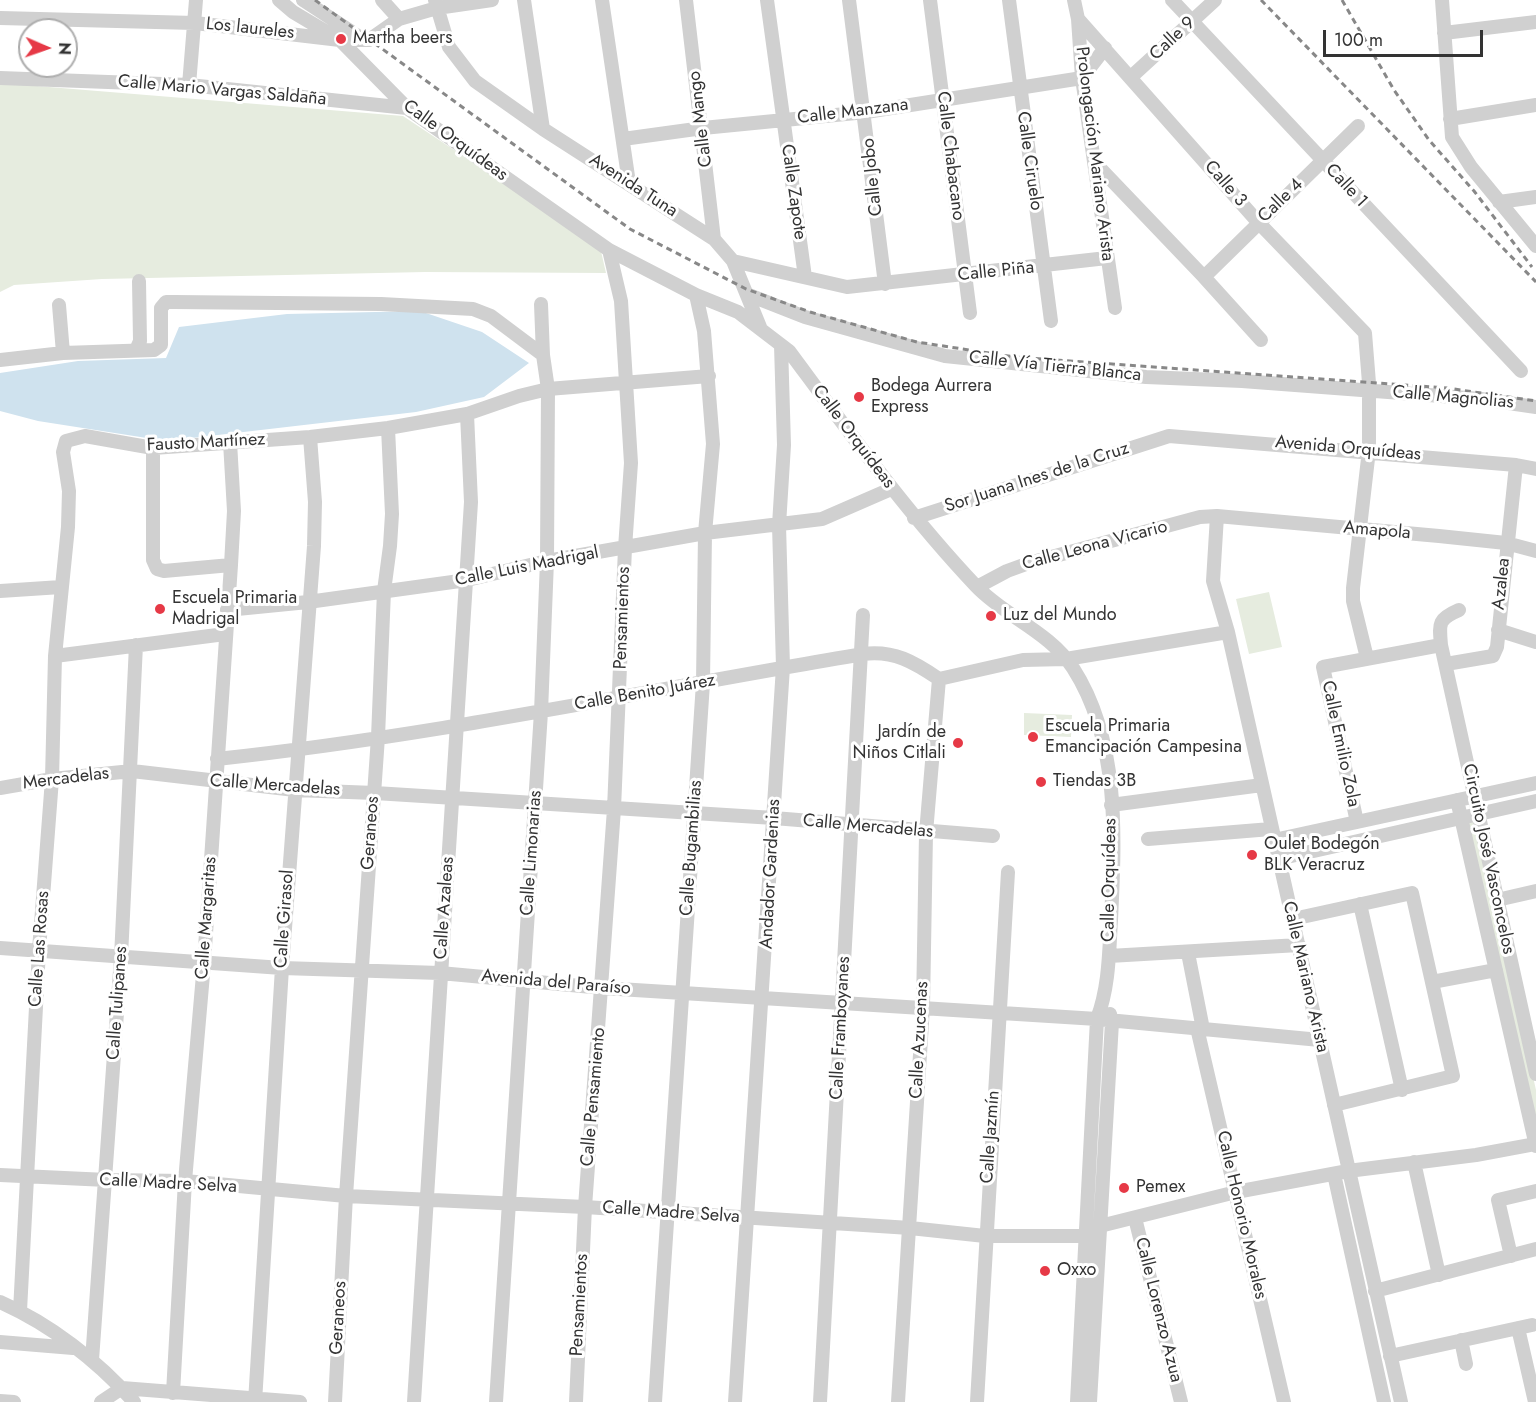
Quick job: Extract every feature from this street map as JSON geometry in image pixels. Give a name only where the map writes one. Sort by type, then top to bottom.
[{"type":"street","points":[[189,85],[196,0]]},
{"type":"street","points":[[279,0],[340,40]]},
{"type":"street","points":[[303,0],[361,38]]},
{"type":"street","points":[[382,0],[399,19]]},
{"type":"street","name":"Los laureles","points":[[0,18],[195,23],[340,40],[361,38],[369,40],[399,19],[436,4],[492,0]]},
{"type":"street","points":[[524,0],[543,129]]},
{"type":"street","points":[[602,0],[629,183]]},
{"type":"street","name":"Calle Mango","points":[[686,0],[703,128],[714,239]]},
{"type":"street","name":"Calle Zapote","points":[[767,0],[805,277]]},
{"type":"street","name":"Calle Jobo","points":[[849,0],[866,112],[885,284]]},
{"type":"street","name":"Calle Chabacano","points":[[930,0],[970,313]]},
{"type":"street","name":"Calle Ciruelo","points":[[1009,0],[1051,321]]},
{"type":"street","name":"Prolongación Mariano Arista","points":[[1074,0],[1078,19],[1082,78],[1115,308]]},
{"type":"street","name":"Calle 1","points":[[1172,0],[1521,371]]},
{"type":"street","name":"Calle 9","points":[[1131,77],[1215,0]]},
{"type":"street","points":[[1442,0],[1452,137],[1461,154],[1536,246]]},
{"type":"street","name":"Avenida Tuna","points":[[436,4],[448,47],[475,81],[543,129],[714,239],[734,261],[760,327]]},
{"type":"street","name":"Calle 3","points":[[1078,19],[1258,222],[1365,333],[1368,349],[1369,391]]},
{"type":"street","points":[[1444,33],[1536,22]]},
{"type":"street","name":"Calle Orquídeas","points":[[340,40],[407,108],[609,250],[696,295],[738,312],[789,351],[914,518],[977,587],[1066,659],[1083,686],[1101,733],[1107,758],[1113,876],[1105,997],[1097,1018],[1077,1402]]},
{"type":"street","points":[[1082,78],[1105,48]]},
{"type":"street","name":"Calle Mario Vargas Saldaña","points":[[0,78],[189,85],[407,108]]},
{"type":"street","name":"Calle Manzana","points":[[623,139],[703,128],[866,112],[1082,78]]},
{"type":"street","points":[[1450,119],[1536,105]]},
{"type":"street","name":"Calle 4","points":[[1204,277],[1358,126]]},
{"type":"street","points":[[1096,164],[1261,340]]},
{"type":"street","points":[[1498,202],[1536,196]]},
{"type":"street","name":"Pensamientos","points":[[603,988],[631,463],[621,301],[609,250]]},
{"type":"street","name":"Calle Piña","points":[[885,284],[1107,258]]},
{"type":"street","points":[[734,261],[847,287],[885,284]]},
{"type":"street","points":[[136,350],[140,341],[139,281]]},
{"type":"street","name":"Calle Bugambilias","points":[[655,1402],[681,993],[704,683],[705,533],[713,444],[704,331],[696,295]]},
{"type":"street","name":"Calle Vía Tierra Blanca","points":[[748,295],[805,317],[945,356],[1146,377],[1369,391]]},
{"type":"street","points":[[0,360],[63,352],[130,353],[136,350],[159,349],[161,308],[166,302],[381,304],[473,309],[491,316],[543,355]]},
{"type":"street","name":"Calle Limonarias","points":[[496,1402],[536,805],[547,561],[548,389],[543,355],[541,304]]},
{"type":"street","points":[[59,305],[63,352]]},
{"type":"street","name":"Andador Gardenias","points":[[735,1402],[764,998],[783,667],[779,525],[784,444],[781,345]]},
{"type":"street","points":[[388,428],[467,414],[548,389],[709,376]]},
{"type":"street","points":[[1369,391],[1369,450],[1353,601],[1367,658],[1441,645],[1439,626],[1445,616],[1459,610]]},
{"type":"street","name":"Calle Magnolias","points":[[1369,391],[1481,399],[1536,406]]},
{"type":"street","name":"Calle Azaleas","points":[[414,1402],[467,580],[471,502],[467,414]]},
{"type":"street","name":"Fausto Martínez","points":[[61,587],[69,509],[69,491],[63,452],[66,441],[84,436],[153,448],[310,437],[388,428]]},
{"type":"street","name":"Geraneos","points":[[335,1402],[346,1196],[375,793],[384,591],[392,514],[388,428]]},
{"type":"street","name":"Avenida Orquídeas","points":[[1160,438],[1179,435],[1369,450],[1536,469]]},
{"type":"street","name":"Calle Girasol","points":[[255,1401],[267,1190],[315,502],[310,437]]},
{"type":"street","name":"Sor Juana Ines de la Cruz","points":[[914,518],[1160,438]]},
{"type":"street","name":"Calle Margaritas","points":[[173,1393],[185,1181],[204,963],[231,565],[234,511],[230,442]]},
{"type":"street","points":[[153,448],[153,560],[157,568],[164,571],[231,565]]},
{"type":"street","name":"Azalea","points":[[1446,664],[1493,656],[1497,647],[1506,543],[1516,465]]},
{"type":"street","name":"Calle Luis Madrigal","points":[[227,610],[308,603],[467,580],[547,561],[705,533],[779,525],[834,515],[891,489]]},
{"type":"street","name":"Amapola","points":[[1217,516],[1506,543],[1536,551]]},
{"type":"street","name":"Calle Leona Vicario","points":[[977,587],[1007,571],[1029,563],[1200,517],[1217,516]]},
{"type":"street","name":"Calle Mariano Arista","points":[[1217,516],[1213,575],[1228,632],[1334,1105],[1341,1173],[1384,1402]]},
{"type":"street","points":[[0,591],[61,587]]},
{"type":"street","name":"Calle Las Rosas","points":[[20,1311],[39,950],[52,779],[55,656],[61,587]]},
{"type":"street","name":"Calle Framboyanes","points":[[820,1402],[863,654],[863,615]]},
{"type":"street","points":[[1498,630],[1536,642]]},
{"type":"street","points":[[939,678],[1023,660],[1066,659],[1228,632]]},
{"type":"street","points":[[55,656],[225,633]]},
{"type":"street","name":"Calle Tulipanes","points":[[92,1360],[107,1180],[121,957],[132,771],[136,645]]},
{"type":"street","name":"Circuito José Vasconcelos","points":[[1441,645],[1536,1074]]},
{"type":"street","name":"Calle Benito Juárez","points":[[217,759],[298,750],[540,712],[863,654],[897,655],[910,659],[939,678]]},
{"type":"street","name":"Calle Emilio Zola","points":[[1357,822],[1323,667],[1367,658]]},
{"type":"street","name":"Calle Azucenas","points":[[898,1402],[923,1007],[926,833],[939,678]]},
{"type":"street","name":"Mercadelas","points":[[0,788],[52,779],[132,771]]},
{"type":"street","name":"Calle Mercadelas","points":[[132,771],[216,783],[295,790],[774,818],[926,833],[993,836]]},
{"type":"street","points":[[1148,839],[1273,835],[1357,822],[1536,783]]},
{"type":"street","points":[[1111,805],[1262,785]]},
{"type":"street","name":"Circuito José Vasconcelos","points":[[1457,800],[1536,1145]]},
{"type":"street","points":[[1278,858],[1536,801]]},
{"type":"street","name":"Calle Jazmín","points":[[977,1402],[1008,872]]},
{"type":"street","points":[[1497,900],[1536,891]]},
{"type":"street","points":[[1293,919],[1412,893],[1453,1076],[1334,1105]]},
{"type":"street","points":[[1360,904],[1402,1090]]},
{"type":"street","points":[[1109,956],[1299,945]]},
{"type":"street","name":"Avenida del Paraíso","points":[[0,948],[282,968],[440,973],[603,988],[1097,1018],[1112,1022],[1320,1040]]},
{"type":"street","name":"Calle Honorio Morales","points":[[1188,953],[1200,1028],[1284,1402]]},
{"type":"street","points":[[1431,982],[1496,970]]},
{"type":"street","name":"Calle Pensamiento","points":[[585,1207],[603,988]]},
{"type":"street","name":"Calle Orquídeas","points":[[1090,1402],[1112,1022],[1105,997]]},
{"type":"street","points":[[1084,1236],[1100,1226],[1236,1192],[1341,1173],[1536,1145]]},
{"type":"street","points":[[1414,1162],[1439,1275]]},
{"type":"street","name":"Calle Mariano Arista","points":[[1341,1173],[1375,1291],[1401,1402]]},
{"type":"street","name":"Calle Madre Selva","points":[[0,1174],[107,1180],[185,1181],[346,1196],[585,1207],[910,1228],[985,1236],[1084,1236]]},
{"type":"street","points":[[1511,1256],[1498,1200],[1536,1191]]},
{"type":"street","name":"Pensamientos","points":[[576,1402],[585,1207]]},
{"type":"street","name":"Calle Lorenzo Azua","points":[[1135,1218],[1181,1402]]},
{"type":"street","points":[[1375,1291],[1536,1249]]},
{"type":"street","points":[[1081,1294],[1096,1295]]},
{"type":"street","points":[[0,1302],[20,1311],[92,1360],[134,1402]]},
{"type":"street","points":[[1390,1356],[1525,1326],[1535,1402]]},
{"type":"street","points":[[1461,1340],[1466,1364]]},
{"type":"street","points":[[0,1342],[74,1348]]},
{"type":"street","points":[[101,1402],[122,1388],[255,1401],[300,1402]]},
{"type":"street","points":[[0,1401],[14,1402]]},
{"type":"shaded area","points":[[0,83],[403,116],[600,247],[606,273],[425,272],[102,279],[14,285],[0,292]]},
{"type":"shaded area","points":[[1269,592],[1282,647],[1249,654],[1236,599]]},
{"type":"shaded area","points":[[1024,713],[1072,715],[1071,737],[1024,735]]},
{"type":"shaded area","points":[[1475,818],[1536,1090],[1536,1132],[1466,820]]},
{"type":"water","points":[[420,311],[482,332],[529,363],[484,397],[416,412],[166,441],[38,421],[0,411],[0,373],[78,361],[166,358],[179,327],[287,314]]},
{"type":"railway","points":[[315,0],[630,229],[746,289],[810,312],[917,342],[1015,357],[1447,388],[1536,401]]},
{"type":"railway","points":[[1261,0],[1536,282]]},
{"type":"railway","points":[[1342,0],[1394,90],[1429,140],[1474,191],[1532,267]]},
{"type":"place","name":"Martha beers","points":[[341,39]]},
{"type":"place","name":"Bodega Aurrera Express","points":[[859,397]]},
{"type":"place","name":"Escuela Primaria Madrigal","points":[[160,609]]},
{"type":"place","name":"Luz del Mundo","points":[[991,616]]},
{"type":"place","name":"Escuela Primaria Emancipación Campesina","points":[[1033,737]]},
{"type":"place","name":"Jardín de Niños Citlali","points":[[958,743]]},
{"type":"place","name":"Tiendas 3B","points":[[1041,782]]},
{"type":"place","name":"Oulet Bodegón BLK Veracruz","points":[[1252,855]]},
{"type":"place","name":"Pemex","points":[[1124,1188]]},
{"type":"place","name":"Oxxo","points":[[1045,1271]]}]
